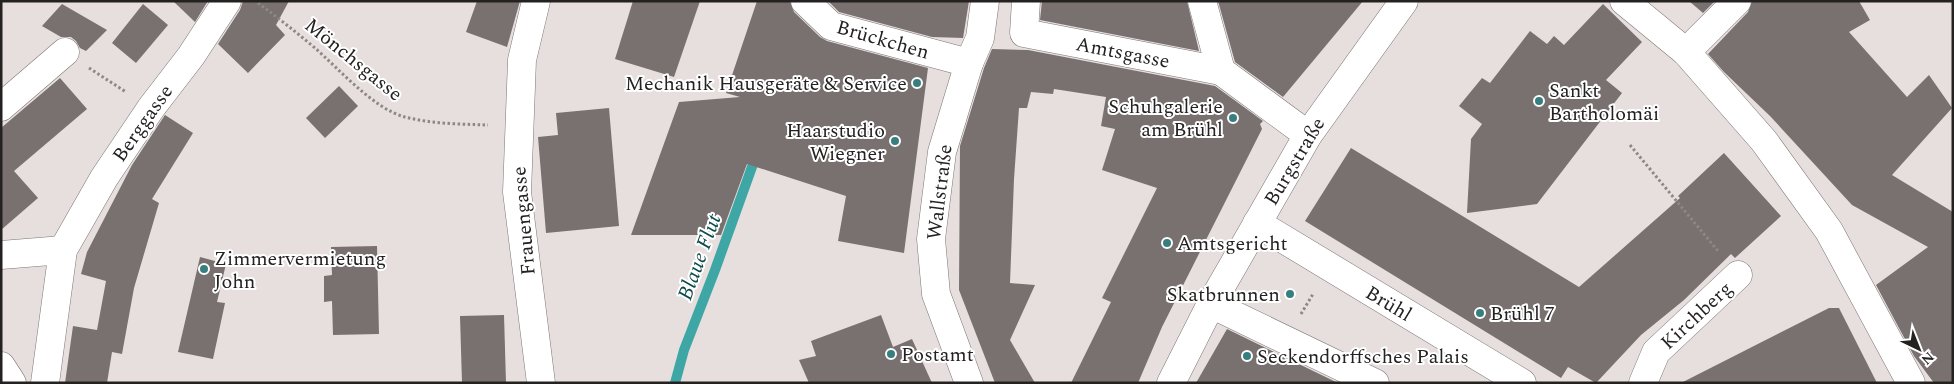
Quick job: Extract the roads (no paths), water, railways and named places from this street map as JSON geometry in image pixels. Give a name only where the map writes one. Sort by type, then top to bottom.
[{"type":"street","name":"Berggasse","points":[[45,383],[63,250],[104,178],[151,108],[191,56],[227,1]]},
{"type":"street","name":"Frauengasse","points":[[536,1],[522,60],[516,192],[541,383]]},
{"type":"street","name":"Brückchen","points":[[805,1],[831,26],[969,64]]},
{"type":"street","name":"Wallstraße","points":[[969,383],[936,294],[931,239],[942,152],[969,64],[980,38],[985,1]]},
{"type":"street","name":"Amtsgasse","points":[[1026,1],[1024,33],[1221,71]]},
{"type":"street","points":[[1202,1],[1221,71],[1308,135]]},
{"type":"street","name":"Burgstraße","points":[[1171,383],[1211,304],[1308,135],[1404,1]]},
{"type":"street","points":[[1624,1],[1686,52],[1764,141],[1829,231],[1911,383]]},
{"type":"street","points":[[1686,52],[1737,1]]},
{"type":"street","points":[[1,107],[64,52]]},
{"type":"street","name":"Brühl","points":[[1257,223],[1522,383]]},
{"type":"street","points":[[1,254],[63,250]]},
{"type":"street","name":"Kirchberg","points":[[1643,383],[1656,352],[1738,275]]},
{"type":"street","points":[[1211,304],[1375,383]]},
{"type":"street","points":[[1,366],[12,383]]},
{"type":"waterway","name":"Blaue Flut","points":[[675,383],[684,350],[757,153]]},
{"type":"place","name":"Mechanik Hausgeräte & Service","points":[[917,83]]},
{"type":"place","name":"Sankt Bartholomäi","points":[[1539,101]]},
{"type":"place","name":"Schuhgalerie am Brühl","points":[[1233,118]]},
{"type":"place","name":"Haarstudio Wiegner","points":[[895,141]]},
{"type":"place","name":"Amtsgericht","points":[[1167,243]]},
{"type":"place","name":"Zimmervermietung John","points":[[204,269]]},
{"type":"place","name":"Skatbrunnen","points":[[1290,294]]},
{"type":"place","name":"Brühl 7","points":[[1480,313]]},
{"type":"place","name":"Postamt","points":[[891,354]]},
{"type":"place","name":"Seckendorffsches Palais","points":[[1247,356]]}]
